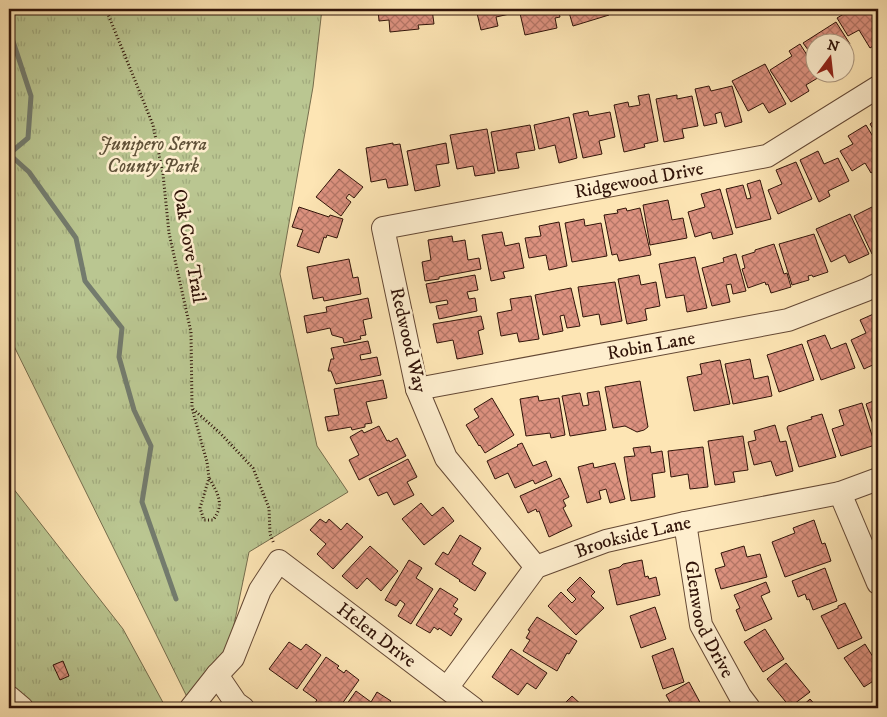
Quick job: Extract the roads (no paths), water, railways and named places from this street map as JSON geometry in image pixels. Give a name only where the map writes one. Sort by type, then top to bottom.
[{"type":"street","name":"Ridgewood Drive","points":[[383,228],[767,156],[878,87]]},
{"type":"street","name":"Redwood Way","points":[[383,228],[417,389],[446,458],[536,567]]},
{"type":"street","name":"Robin Lane","points":[[417,389],[788,320],[878,284]]},
{"type":"street","name":"Brookside Lane","points":[[536,567],[606,541],[685,523],[840,493],[878,479]]},
{"type":"street","points":[[840,493],[878,583]]},
{"type":"street","name":"Glenwood Drive","points":[[685,523],[701,625],[740,696],[749,708]]},
{"type":"street","name":"Helen Drive","points":[[217,675],[233,658],[260,590],[280,561],[473,708]]},
{"type":"street","points":[[447,688],[536,567]]},
{"type":"street","points":[[190,708],[217,675],[236,703],[243,708]]},
{"type":"street","points":[[9,697],[22,708]]},
{"type":"waterway","points":[[9,29],[31,96],[28,138],[9,154]]},
{"type":"waterway","points":[[9,154],[29,172],[76,238],[85,281],[122,328],[119,357],[134,410],[151,446],[142,502],[176,599]]},
{"type":"park label","name":"Junipero Serra County Park","points":[[153,155]]}]
